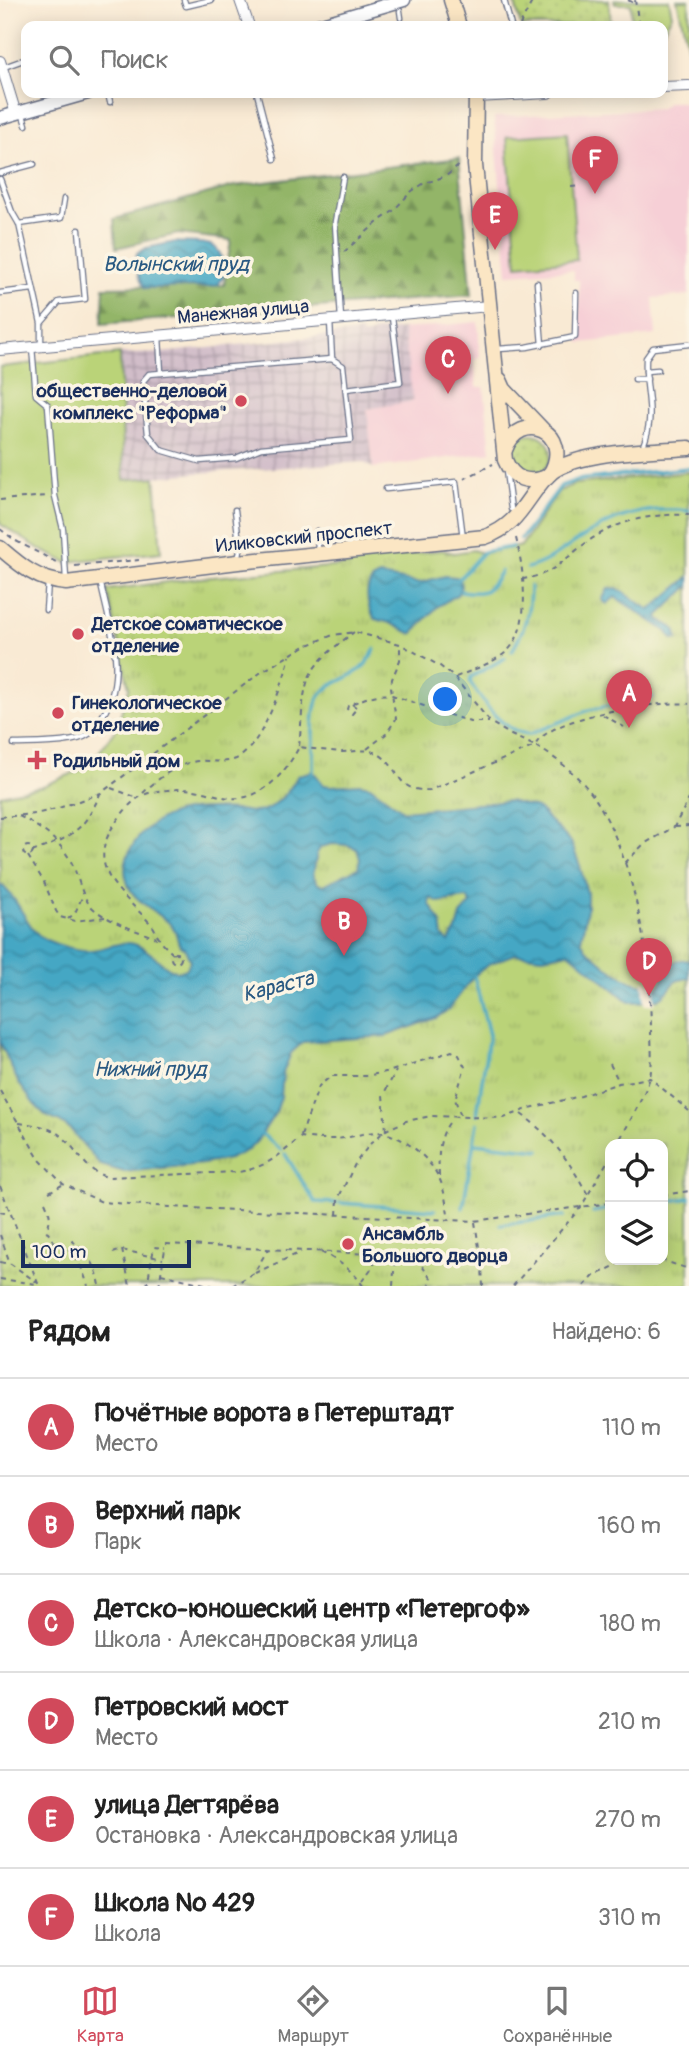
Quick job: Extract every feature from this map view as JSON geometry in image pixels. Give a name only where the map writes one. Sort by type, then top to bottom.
[{"type":"main road","points":[[451,0],[457,21]]},
{"type":"main road","points":[[476,98],[475,165],[496,369],[502,457],[508,468],[522,480],[537,480],[548,475],[557,461],[558,450],[554,440],[504,389],[496,369]]},
{"type":"main road","points":[[502,457],[514,434],[523,429],[544,431]]},
{"type":"main road","name":"Иликовский проспект","points":[[544,431],[569,452],[591,457]]},
{"type":"main road","name":"Иликовский проспект","points":[[0,548],[26,570],[48,581],[66,583],[238,562],[485,537],[509,525],[548,475],[566,465],[591,457],[689,448]]},
{"type":"street","points":[[240,0],[247,21]]},
{"type":"street","points":[[349,21],[402,5]]},
{"type":"street","points":[[1,64],[21,117]]},
{"type":"street","points":[[668,87],[689,86]]},
{"type":"street","points":[[0,118],[21,117],[60,101]]},
{"type":"street","name":"Манежная улица","points":[[0,350],[489,306]]},
{"type":"lane","points":[[184,0],[186,6],[211,0]]},
{"type":"lane","points":[[504,0],[510,21]]},
{"type":"lane","points":[[401,18],[402,5]]},
{"type":"lane","points":[[1,64],[21,61]]},
{"type":"lane","points":[[109,98],[110,102]]},
{"type":"lane","points":[[258,98],[274,159]]},
{"type":"lane","points":[[0,173],[34,164]]},
{"type":"lane","points":[[332,359],[335,321],[335,222],[343,177]]},
{"type":"lane","points":[[0,179],[19,224],[41,323],[37,347],[36,395],[48,405],[55,496],[64,529],[66,583]]},
{"type":"lane","points":[[19,224],[61,218],[64,198]]},
{"type":"lane","points":[[41,323],[59,302],[85,299],[79,230]]},
{"type":"lane","points":[[537,284],[542,345]]},
{"type":"lane","points":[[0,293],[33,289]]},
{"type":"lane","points":[[494,349],[542,345],[575,337],[576,293]]},
{"type":"lane","points":[[346,389],[400,382],[392,316]]},
{"type":"lane","points":[[159,335],[161,373]]},
{"type":"lane","points":[[638,452],[649,427],[651,411],[646,358],[653,348],[689,344]]},
{"type":"lane","points":[[332,359],[343,366],[346,389],[351,440],[261,448],[236,458],[199,461],[161,450],[148,433],[143,382],[149,374],[332,359]]},
{"type":"lane","points":[[646,371],[658,370]]},
{"type":"lane","points":[[635,379],[647,379]]},
{"type":"lane","points":[[502,457],[511,509]]},
{"type":"lane","points":[[386,489],[456,482],[463,539]]},
{"type":"lane","points":[[235,510],[240,551],[238,562]]},
{"type":"lane","points":[[317,531],[318,554]]},
{"type":"lane","points":[[14,744],[75,740],[90,734],[111,702],[116,683],[116,657],[99,579]]},
{"type":"lane","points":[[46,610],[48,581]]},
{"type":"path","points":[[522,21],[533,0]]},
{"type":"path","points":[[628,0],[636,4]]},
{"type":"path","points":[[635,0],[638,21]]},
{"type":"path","points":[[335,260],[392,212],[412,191],[446,176],[456,166],[466,162]]},
{"type":"path","points":[[571,187],[581,186]]},
{"type":"path","points":[[456,482],[502,457]]},
{"type":"path","points":[[0,500],[55,496]]},
{"type":"path","points":[[522,579],[547,574],[580,548],[625,522],[659,515],[689,516]]},
{"type":"path","points":[[455,678],[495,660],[508,651],[521,624],[525,609],[517,547]]},
{"type":"path","points":[[142,794],[179,789],[228,798],[250,796],[280,775],[299,747],[305,688],[309,676],[314,668],[355,632]]},
{"type":"path","points":[[0,817],[56,809],[110,788],[260,673],[303,647],[333,635],[355,632],[400,644],[455,678],[491,722],[535,746],[574,774],[598,803],[624,864],[642,933],[648,971],[650,1078],[620,1139]]},
{"type":"path","points":[[366,750],[392,728],[396,719],[392,680],[400,660],[400,644]]},
{"type":"path","points":[[173,954],[159,938],[155,928],[116,889],[106,873],[103,860],[105,842],[111,828],[136,798],[170,772],[198,761],[224,762],[242,755],[269,718],[290,655]]},
{"type":"path","points":[[352,704],[374,695],[392,695],[470,722],[491,722]]},
{"type":"path","points":[[299,747],[346,752],[366,750],[380,755],[406,787],[418,790],[448,784],[495,761],[535,746],[538,739],[557,728],[601,714],[644,705],[689,704]]},
{"type":"path","points":[[601,714],[624,727]]},
{"type":"path","points":[[110,788],[136,798]]},
{"type":"path","points":[[28,856],[70,837],[91,814],[101,793]]},
{"type":"path","points":[[674,827],[689,799]]},
{"type":"path","points":[[19,816],[58,842],[69,858],[83,894],[95,910],[159,938]]},
{"type":"path","points":[[624,864],[644,844],[674,827],[689,826]]},
{"type":"path","points":[[32,852],[28,846],[23,848],[23,854],[28,856],[44,882],[60,917],[68,920],[106,917]]},
{"type":"path","points":[[68,920],[75,913],[83,894]]},
{"type":"path","points":[[17,1123],[46,1127],[57,1132],[74,1147],[93,1171],[108,1177],[239,1172],[257,1169],[270,1162],[301,1137],[313,1097],[324,1080],[341,1074],[366,1076],[397,1070],[452,1051],[459,1055],[465,1067],[455,1098],[462,1118]]},
{"type":"path","points":[[610,1064],[619,1083]]},
{"type":"path","points":[[386,1130],[383,1095],[397,1070]]},
{"type":"path","points":[[337,1215],[338,1199],[356,1161],[386,1130],[406,1121],[431,1116],[504,1118],[619,1083],[650,1078],[689,1111]]},
{"type":"path","points":[[0,1091],[38,1159],[62,1184],[102,1202],[474,1221],[605,1204]]},
{"type":"path","points":[[520,1114],[535,1124],[560,1149],[589,1196]]},
{"type":"path","points":[[449,1220],[439,1177],[439,1144],[444,1129],[454,1118]]},
{"type":"path","points":[[301,1137],[321,1139],[378,1132],[393,1136],[410,1145],[439,1177]]},
{"type":"path","points":[[513,1286],[581,1207],[605,1166]]},
{"type":"path","points":[[49,1192],[62,1184]]},
{"type":"path","points":[[0,1186],[40,1286]]},
{"type":"path","points":[[668,1194],[689,1191]]},
{"type":"path","points":[[46,1202],[50,1212],[50,1222],[46,1230],[55,1243],[62,1244],[76,1258],[88,1286]]},
{"type":"path","points":[[169,1214],[170,1207]]},
{"type":"path","points":[[0,1212],[11,1214]]},
{"type":"path","points":[[474,1221],[483,1286]]},
{"type":"path","points":[[0,1236],[11,1264]]},
{"type":"path","points":[[71,1240],[86,1251],[100,1286]]},
{"type":"path","points":[[159,1286],[167,1240]]},
{"type":"path","points":[[146,1286],[153,1247],[165,1246],[269,1248],[410,1256],[422,1266],[430,1278],[429,1286]]},
{"type":"path","points":[[254,1273],[269,1248]]},
{"type":"path","points":[[113,1253],[122,1250],[163,1259]]},
{"type":"path","points":[[122,1250],[130,1286]]},
{"type":"path","points":[[232,1286],[303,1251]]},
{"type":"path","points":[[318,1251],[333,1258],[363,1286]]},
{"type":"path","points":[[361,1282],[373,1265],[376,1255]]},
{"type":"path","points":[[393,1286],[395,1256]]},
{"type":"path","points":[[0,1262],[11,1264],[40,1286]]},
{"type":"path","points":[[668,1262],[689,1269]]},
{"type":"path","points":[[584,1286],[594,1276],[617,1265]]},
{"type":"path","points":[[161,1274],[213,1286]]},
{"type":"path","points":[[0,1279],[40,1286]]},
{"type":"shaded area","points":[[669,102],[681,102],[689,106],[689,295],[653,298],[656,335],[580,343],[579,280],[574,280],[574,270],[508,274],[494,117],[660,108]]},
{"type":"shaded area","points":[[478,322],[480,358],[474,360],[477,387],[484,387],[491,452],[373,468],[367,409],[412,401],[403,329]]},
{"type":"shaded area","points":[[403,329],[413,401],[367,409],[373,468],[363,462],[124,480],[120,354],[160,353],[361,332],[362,336],[372,332]]},
{"type":"green space","points":[[514,0],[609,0],[611,21],[520,21]]},
{"type":"green space","points":[[614,0],[669,0],[672,15],[668,22],[632,21],[631,4],[615,4]]},
{"type":"green space","points":[[677,0],[689,0],[689,51]]},
{"type":"green space","points":[[567,133],[577,260],[517,265],[507,137]]},
{"type":"green space","points":[[459,158],[472,295],[102,324],[104,287],[224,285],[231,240],[178,234],[116,248],[114,219],[234,186]]},
{"type":"green space","points":[[120,354],[124,480],[155,477],[161,552],[66,562],[0,524],[0,367]]},
{"type":"green space","points":[[531,434],[545,440],[551,454],[545,468],[531,474],[517,468],[511,454],[517,440]]},
{"type":"green space","points":[[689,472],[689,1286],[0,1286],[0,795],[43,786],[88,767],[116,729],[129,688],[107,590],[190,579],[351,565],[351,561],[442,550],[454,553],[473,550],[482,553],[517,547],[521,546],[559,491],[575,484]]},
{"type":"water","name":"Волынский пруд","points":[[175,242],[206,244],[217,249],[223,264],[218,285],[145,288],[137,271],[137,253],[146,248]]},
{"type":"water","points":[[380,576],[418,583],[445,576],[456,577],[460,579],[461,586],[458,594],[437,607],[412,634],[375,619],[372,614],[368,588],[374,579]]},
{"type":"water","points":[[689,577],[689,586],[658,616],[675,629],[678,639],[673,640],[666,631],[615,597],[607,604],[602,600],[608,589],[617,588],[650,610]]},
{"type":"water","name":"Нижний пруд","points":[[313,771],[324,785],[370,786],[404,811],[509,801],[537,808],[571,842],[580,866],[587,893],[581,940],[586,949],[606,966],[632,982],[657,988],[672,964],[682,960],[689,961],[689,978],[675,981],[666,994],[656,1000],[629,1002],[569,952],[543,957],[514,954],[489,964],[474,976],[449,1009],[436,1018],[386,1036],[303,1042],[291,1053],[283,1073],[281,1097],[276,1112],[248,1150],[229,1159],[203,1164],[124,1172],[100,1165],[72,1131],[46,1116],[34,1104],[18,1082],[0,1042],[0,884],[44,939],[86,950],[124,943],[134,944],[179,972],[187,968],[190,961],[185,949],[179,944],[175,931],[129,887],[125,869],[135,842],[155,822],[179,812],[206,809],[254,812],[267,809],[283,797],[298,775]],"holes":[[[332,844],[348,845],[357,849],[360,859],[358,868],[324,885],[318,884],[313,875],[317,853],[321,847]],[[431,898],[438,902],[467,898],[471,903],[461,915],[449,942],[443,937],[441,922],[429,903]]]},
{"type":"pier","points":[[643,981],[654,983],[655,1004],[645,1005]]},
{"type":"waterway","points":[[521,539],[561,486],[578,480],[689,468]]},
{"type":"waterway","points":[[527,568],[546,561],[616,519],[658,510],[689,511]]},
{"type":"waterway","points":[[458,580],[483,552],[512,547]]},
{"type":"waterway","points":[[461,591],[481,592],[493,584],[501,571]]},
{"type":"waterway","points":[[512,651],[526,620],[530,586]]},
{"type":"waterway","points":[[313,771],[313,724],[318,699],[330,686],[362,668],[375,649]]},
{"type":"waterway","points":[[505,658],[471,677],[470,682],[495,715],[520,732],[530,734],[589,710],[653,697]]},
{"type":"waterway","points":[[474,976],[489,1035],[477,1114]]},
{"type":"waterway","points":[[463,1208],[477,1123]]},
{"type":"waterway","points":[[262,1134],[281,1150]]},
{"type":"waterway","points":[[474,1143],[540,1150]]},
{"type":"waterway","points":[[285,1154],[315,1202],[336,1203]]},
{"type":"waterway","points":[[668,1201],[689,1198]]},
{"type":"waterway","points":[[340,1203],[435,1210]]},
{"type":"waterway","points":[[593,1212],[605,1210]]},
{"type":"waterway","points":[[501,1225],[564,1216]]},
{"type":"place","name":"Школа № 429","points":[[595,194]]},
{"type":"place","name":"улица Дегтярёва","points":[[495,250]]},
{"type":"place","name":"Детско-юношеский центр «Петергоф»","points":[[448,394]]},
{"type":"place","name":"oбщеcтвенно-деловoй кoмплeкc \"Peфoрма\"","points":[[241,401]]},
{"type":"place","name":"Детское соматическое отделение","points":[[78,634]]},
{"type":"place","name":"Гинекологическое отделение","points":[[58,713]]},
{"type":"place","name":"Почётные ворота в Петерштадт","points":[[629,728]]},
{"type":"place","name":"Родильный дом","points":[[37,760]]},
{"type":"place","name":"Верхний парк","points":[[344,956]]},
{"type":"place","name":"Петровский мост","points":[[649,996]]},
{"type":"place","name":"Ансамбль Большого дворца","points":[[348,1244]]},
{"type":"water label","name":"Караста","points":[[278,986]]}]
